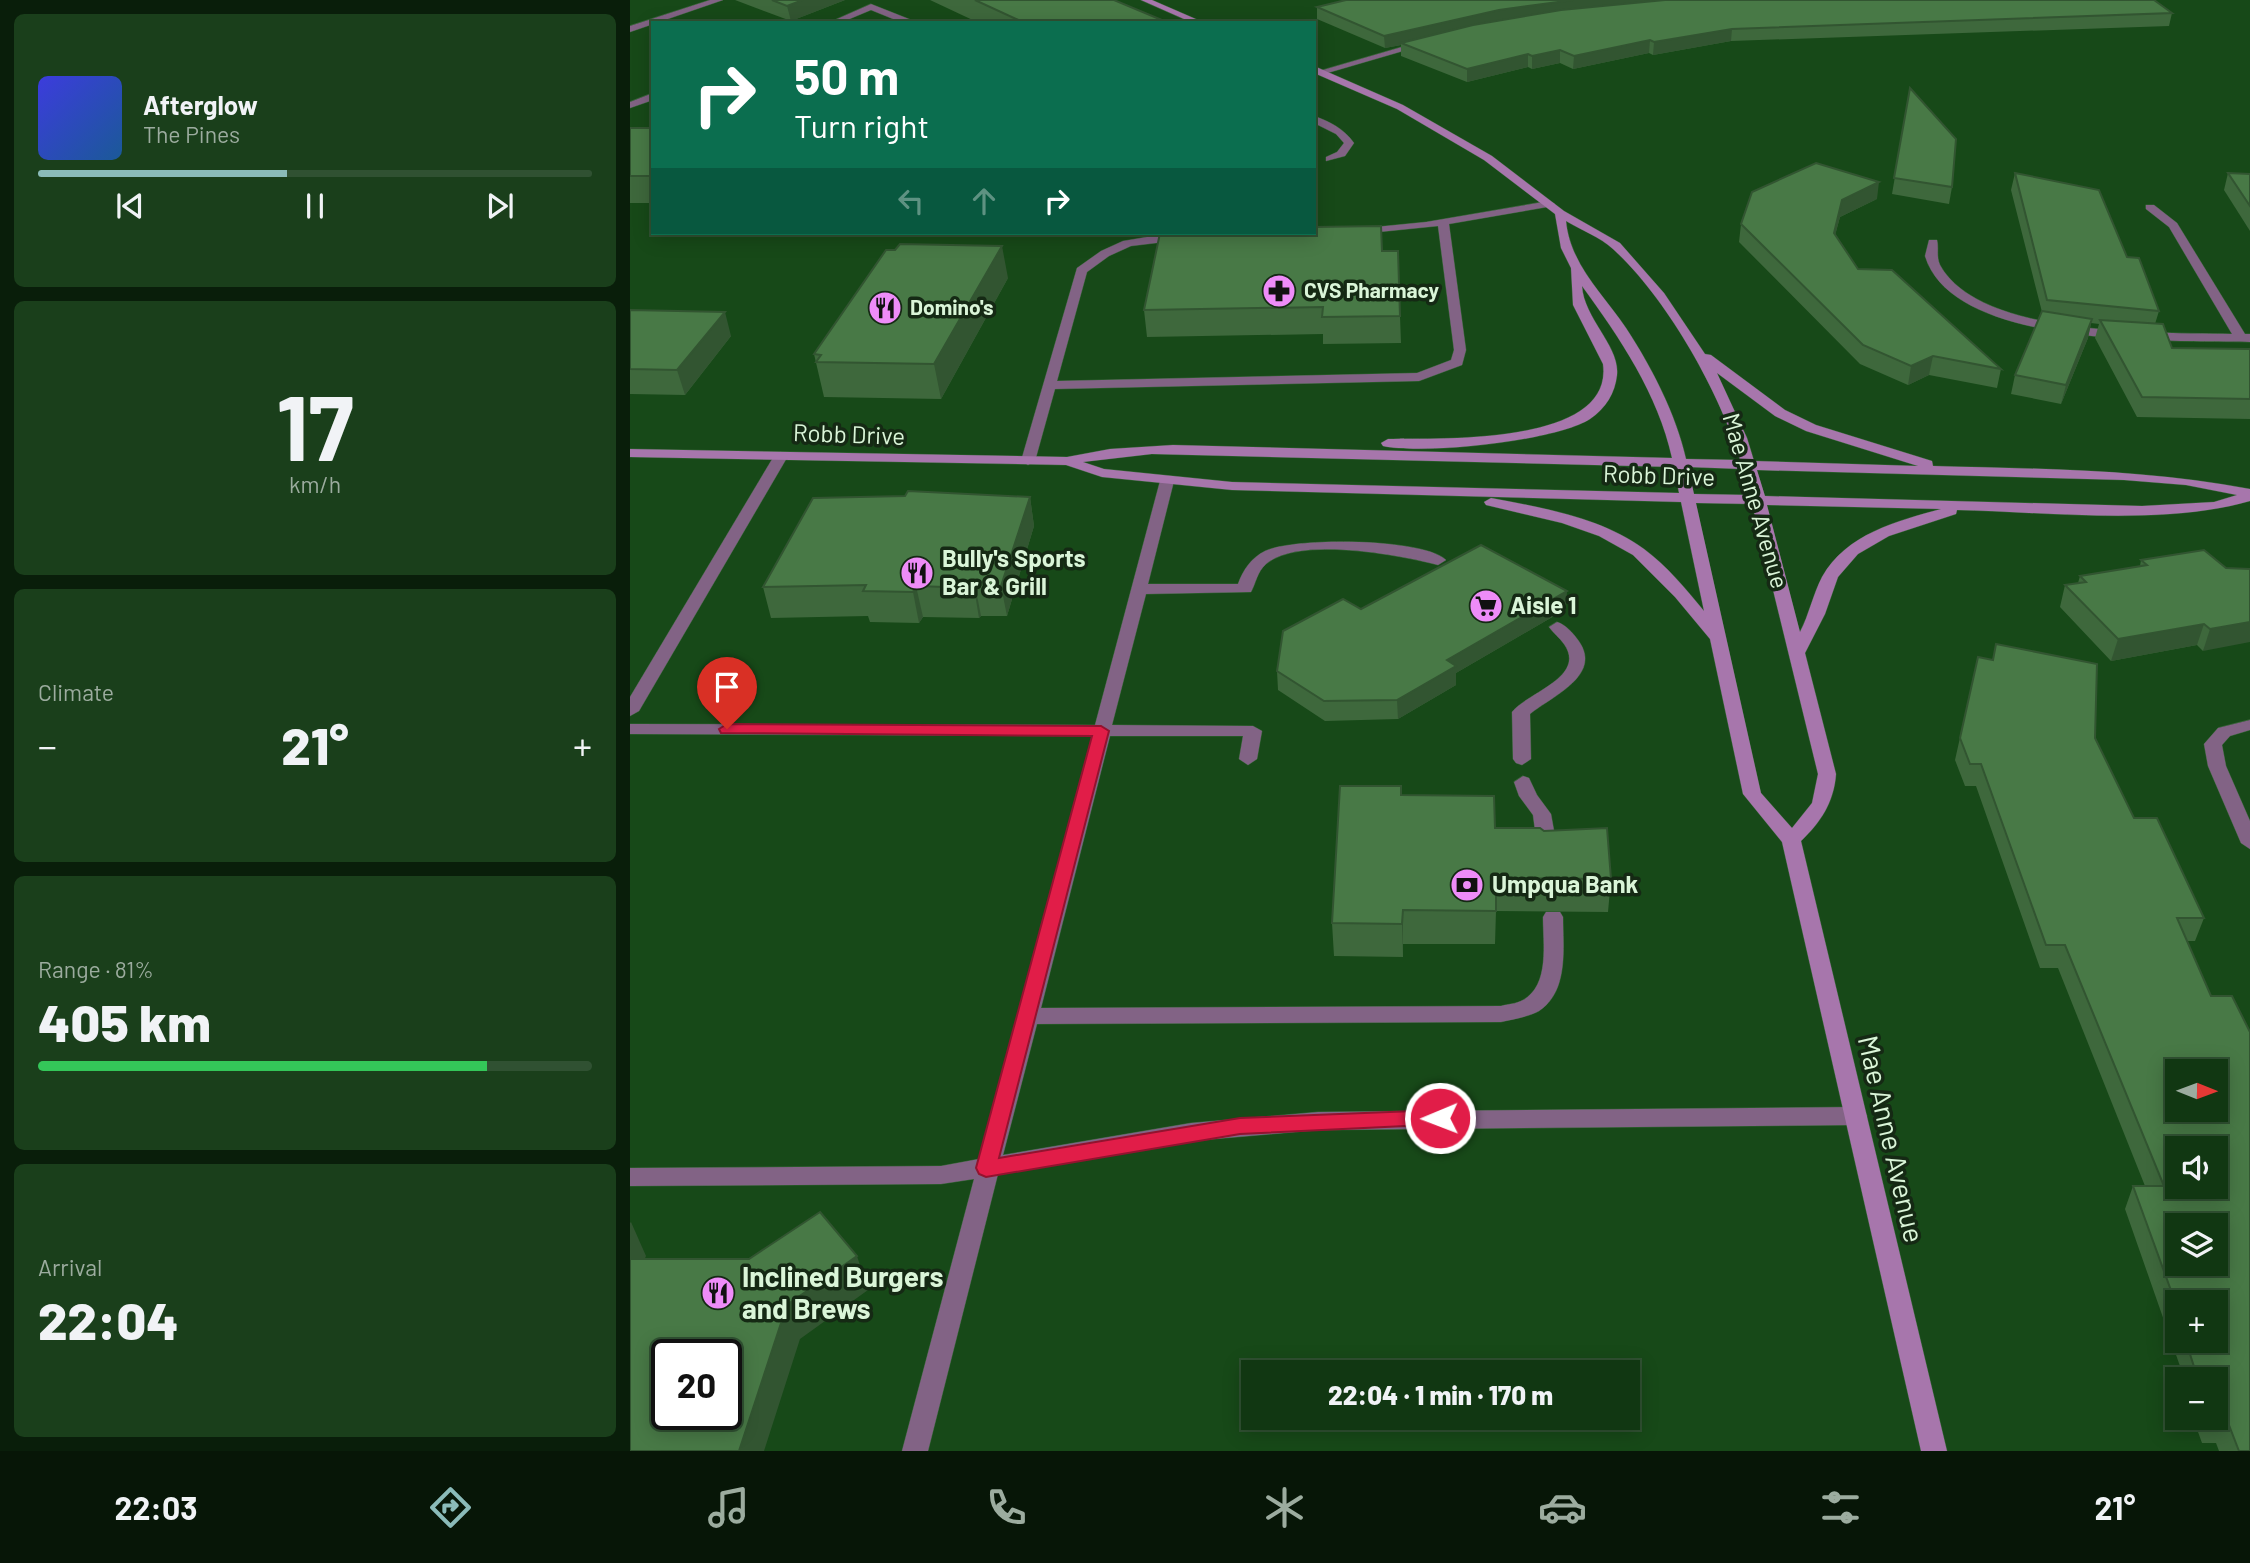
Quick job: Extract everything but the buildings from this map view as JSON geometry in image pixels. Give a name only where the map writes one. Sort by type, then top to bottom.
[{"type":"main road","points":[[1145,0],[1194,21]]},
{"type":"main road","name":"Mae Anne Avenue","points":[[1317,70],[1427,121],[1488,158],[1555,209],[1616,245],[1660,296],[1699,353],[1726,403],[1750,466],[1827,774],[1818,813],[1791,840]]},
{"type":"main road","name":"Mae Anne Avenue","points":[[1555,209],[1564,242],[1577,268],[1612,315],[1637,358],[1666,420],[1681,464],[1752,794],[1791,840],[1934,1451]]},
{"type":"main road","points":[[1321,452],[1363,445],[1508,439],[1552,430],[1584,415],[1605,398],[1610,390],[1612,376],[1606,354],[1579,306],[1577,268]]},
{"type":"main road","points":[[1699,353],[1780,414],[1811,428],[1954,471]]},
{"type":"main road","name":"Robb Drive","points":[[630,453],[1067,461],[1096,453],[1153,449],[1321,452],[2124,475],[2186,481],[2250,494]]},
{"type":"main road","name":"Robb Drive","points":[[1067,461],[1102,473],[1167,481],[1759,501],[2167,509],[2215,506],[2250,494]]},
{"type":"main road","points":[[1446,492],[1583,524],[1621,541],[1657,569],[1721,641]]},
{"type":"main road","points":[[1797,653],[1819,609],[1830,577],[1858,548],[1895,528],[1972,506]]},
{"type":"street","points":[[653,21],[718,0]]},
{"type":"street","points":[[837,21],[871,7],[906,21]]},
{"type":"street","points":[[631,28],[651,22]]},
{"type":"street","points":[[1317,70],[1432,42]]},
{"type":"street","points":[[630,105],[651,97]]},
{"type":"street","points":[[1316,120],[1340,132],[1349,143],[1341,154],[1331,159]]},
{"type":"street","points":[[2150,207],[2174,225],[2245,337]]},
{"type":"street","points":[[1340,232],[1555,209]]},
{"type":"street","points":[[1049,385],[1419,377],[1439,372],[1457,362],[1460,350],[1443,222]]},
{"type":"street","points":[[1028,461],[1081,271],[1105,251],[1124,242],[1195,237]]},
{"type":"street","points":[[1933,242],[1932,260],[1948,284],[1968,297],[2006,314],[2056,328],[2101,334],[2245,337]]},
{"type":"street","points":[[630,711],[781,456]]},
{"type":"street","points":[[915,1451],[986,1168],[1167,481]]},
{"type":"street","points":[[1139,589],[1245,589],[1249,573],[1269,554],[1300,547],[1403,550],[1438,560]]},
{"type":"street","points":[[1522,759],[1521,712],[1568,682],[1574,673],[1576,654],[1572,643],[1557,627]]},
{"type":"street","points":[[2250,725],[2224,732],[2213,744],[2217,766],[2250,843]]},
{"type":"street","points":[[630,729],[1253,731],[1248,759]]},
{"type":"street","points":[[1523,782],[1542,814],[1549,856]]},
{"type":"street","points":[[1027,1016],[1501,1014],[1531,1006],[1544,993],[1551,978],[1553,917]]},
{"type":"street","points":[[630,1177],[898,1177],[986,1168],[1146,1139],[1278,1123],[1412,1118],[1856,1116]]},
{"type":"place","name":"CVS Pharmacy","points":[[1279,291]]},
{"type":"place","name":"Domino's","points":[[885,308]]},
{"type":"place","name":"Bully's Sports Bar & Grill","points":[[917,573]]},
{"type":"place","name":"Aisle 1","points":[[1486,606]]},
{"type":"place","name":"Umpqua Bank","points":[[1467,885]]},
{"type":"place","name":"Inclined Burgers and Brews","points":[[718,1293]]},
{"type":"route","points":[[727,729],[1101,731],[986,1168],[1135,1141],[1240,1126],[1440,1118]]}]
